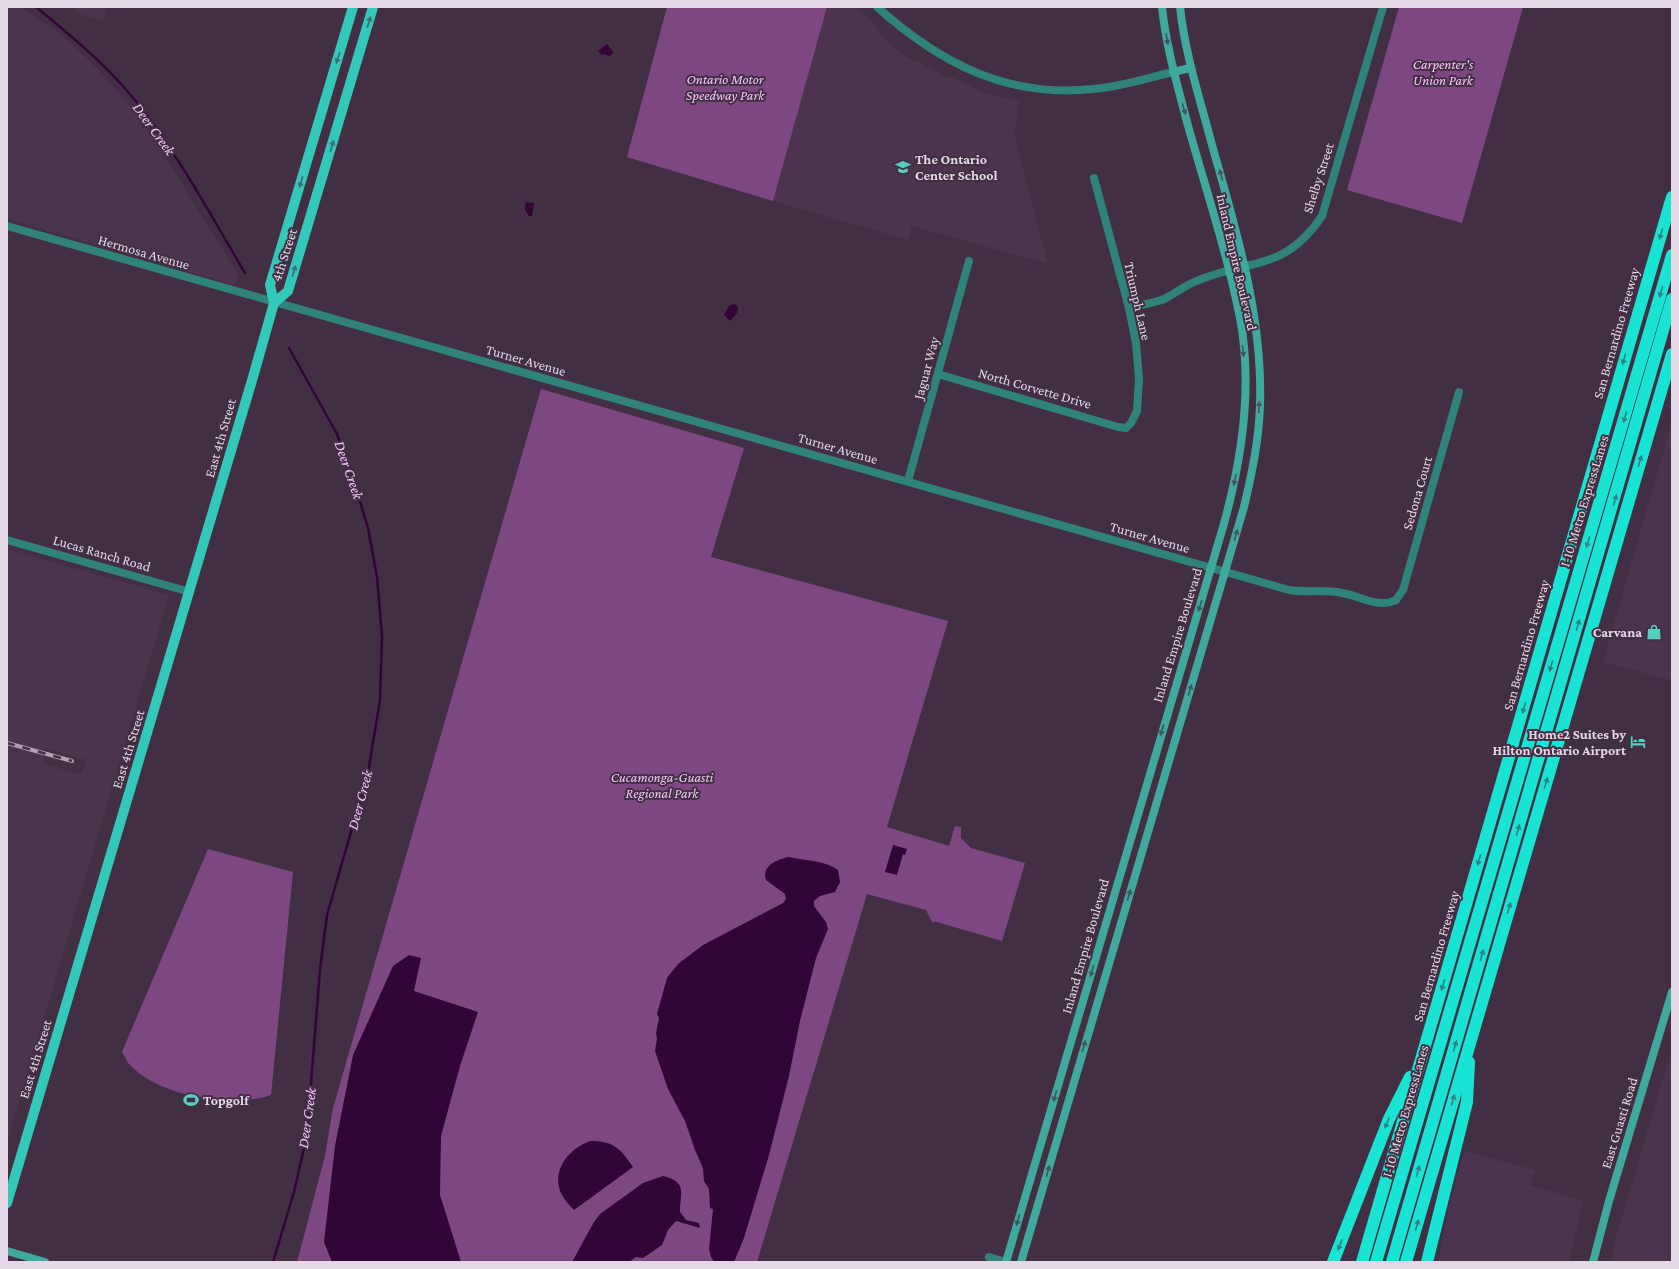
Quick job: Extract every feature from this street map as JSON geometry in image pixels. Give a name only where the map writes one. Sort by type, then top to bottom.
[{"type":"highway","name":"San Bernardino Freeway","points":[[1362,1262],[1672,197]]},
{"type":"highway","name":"I-10 Metro ExpressLanes","points":[[1376,1262],[1672,255]]},
{"type":"highway","name":"I-10 Metro ExpressLanes","points":[[1392,1262],[1672,299]]},
{"type":"highway","points":[[1406,1262],[1672,354]]},
{"type":"highway","points":[[1427,1262],[1467,1102],[1469,1045]]},
{"type":"highway","points":[[1333,1262],[1389,1119],[1423,1051]]},
{"type":"main road","name":"4th Street","points":[[353,7],[270,285],[274,303],[288,291],[373,7]]},
{"type":"main road","name":"Inland Empire Boulevard","points":[[1006,1262],[1231,500],[1243,439],[1245,365],[1240,319],[1229,271],[1173,72],[1162,7]]},
{"type":"main road","name":"Inland Empire Boulevard","points":[[1021,1262],[1225,572],[1249,487],[1257,440],[1260,405],[1256,327],[1245,267],[1190,68],[1180,7]]},
{"type":"main road","points":[[1173,72],[1190,68]]},
{"type":"main road","name":"East 4th Street","points":[[7,1203],[190,592],[274,303]]},
{"type":"main road","name":"East Guasti Road","points":[[1593,1262],[1609,1201],[1672,992]]},
{"type":"main road","points":[[7,1251],[45,1262]]},
{"type":"street","points":[[877,7],[917,40],[953,62],[982,75],[1018,86],[1057,91],[1093,89],[1173,72]]},
{"type":"street","name":"Shelby Street","points":[[1129,308],[1164,299],[1200,280],[1272,260],[1288,252],[1307,237],[1322,216],[1383,7]]},
{"type":"street","name":"Triumph Lane","points":[[1094,178],[1129,308],[1136,343],[1139,379],[1137,411],[1132,423],[1126,428]]},
{"type":"street","name":"Hermosa Avenue","points":[[7,226],[274,303]]},
{"type":"street","name":"Jaguar Way","points":[[908,481],[969,261]]},
{"type":"street","name":"Turner Avenue","points":[[274,303],[1304,593],[1340,592],[1380,604],[1388,604],[1396,600]]},
{"type":"street","name":"North Corvette Drive","points":[[938,374],[1118,427],[1126,428]]},
{"type":"street","name":"Sedona Court","points":[[1396,600],[1403,590],[1459,392]]},
{"type":"street","name":"Lucas Ranch Road","points":[[7,540],[190,592]]},
{"type":"street","points":[[989,1257],[1006,1262]]},
{"type":"shaded area","points":[[7,7],[21,7],[64,36],[91,62],[140,117],[238,274],[234,285],[7,219]]},
{"type":"shaded area","points":[[72,7],[107,7],[103,21],[82,15]]},
{"type":"shaded area","name":"The Ontario Center School","points":[[827,7],[856,7],[875,25],[885,39],[907,58],[921,63],[948,78],[951,77],[985,93],[1019,101],[1014,134],[1048,264],[912,226],[908,240],[773,201]]},
{"type":"shaded area","points":[[607,44],[614,53],[609,56],[604,54],[602,55],[598,51]]},
{"type":"shaded area","points":[[526,202],[534,203],[532,216],[529,216],[525,210]]},
{"type":"shaded area","points":[[734,304],[738,307],[737,313],[730,321],[724,315],[729,306]]},
{"type":"shaded area","points":[[1672,422],[1672,678],[1670,680],[1603,662]]},
{"type":"shaded area","points":[[7,549],[169,595],[7,1143]],"holes":[[[46,748],[86,760],[81,775],[42,763]]]},
{"type":"shaded area","points":[[893,845],[907,849],[905,855],[903,854],[897,875],[885,872]]},
{"type":"shaded area","points":[[789,857],[827,864],[838,870],[840,882],[835,892],[820,896],[814,901],[814,906],[826,922],[828,929],[816,958],[769,1155],[744,1238],[734,1262],[714,1262],[709,1249],[713,1209],[710,1208],[709,1189],[704,1181],[703,1168],[685,1121],[668,1089],[655,1051],[659,1018],[657,1014],[667,978],[678,964],[703,945],[783,903],[786,899],[785,894],[766,880],[765,875],[768,867],[776,861]]},
{"type":"shaded area","points":[[409,955],[421,958],[414,991],[478,1012],[460,1066],[441,1136],[440,1195],[461,1262],[332,1262],[324,1242],[335,1146],[353,1055],[393,966]]},
{"type":"shaded area","points":[[1672,1049],[1672,1262],[1611,1262],[1614,1244]]},
{"type":"shaded area","points":[[590,1141],[605,1142],[616,1147],[633,1167],[574,1210],[562,1195],[558,1178],[563,1162],[568,1156],[582,1145]]},
{"type":"shaded area","points":[[1464,1151],[1535,1170],[1530,1185],[1583,1201],[1569,1262],[1438,1262],[1449,1205]]},
{"type":"shaded area","points":[[663,1176],[671,1178],[679,1185],[681,1189],[680,1212],[686,1220],[699,1223],[700,1228],[676,1221],[668,1230],[662,1245],[643,1258],[636,1257],[629,1262],[572,1262],[600,1214],[643,1183]]},
{"type":"green space","name":"Ontario Motor Speedway Park","points":[[667,7],[827,7],[773,201],[627,157]]},
{"type":"green space","name":"Carpenter's Union Park","points":[[1399,7],[1523,7],[1462,223],[1347,190]]},
{"type":"green space","name":"Cucamonga-Guasti Regional Park","points":[[541,389],[744,448],[711,557],[948,621],[887,827],[949,846],[955,826],[961,827],[961,838],[971,848],[1025,863],[1002,941],[937,922],[932,922],[926,910],[867,894],[757,1262],[297,1262],[325,1156],[333,1108]]},
{"type":"green space","points":[[208,849],[293,872],[271,1095],[255,1099],[237,1101],[217,1100],[177,1092],[159,1085],[143,1076],[130,1065],[122,1052]]},
{"type":"waterway","name":"Deer Creek","points":[[36,7],[108,70],[145,113],[185,171],[245,273]]},
{"type":"waterway","name":"Deer Creek","points":[[273,1262],[294,1192],[307,1135],[320,969],[327,915],[368,773],[380,700],[382,637],[377,577],[368,528],[351,471],[337,434],[289,348]]},
{"type":"railway","points":[[7,743],[72,761]]},
{"type":"place","name":"The Ontario Center School","points":[[903,167]]},
{"type":"place","name":"Carvana","points":[[1654,632]]},
{"type":"place","name":"Home2 Suites by Hilton Ontario Airport","points":[[1638,742]]},
{"type":"place","name":"Topgolf","points":[[191,1100]]}]
